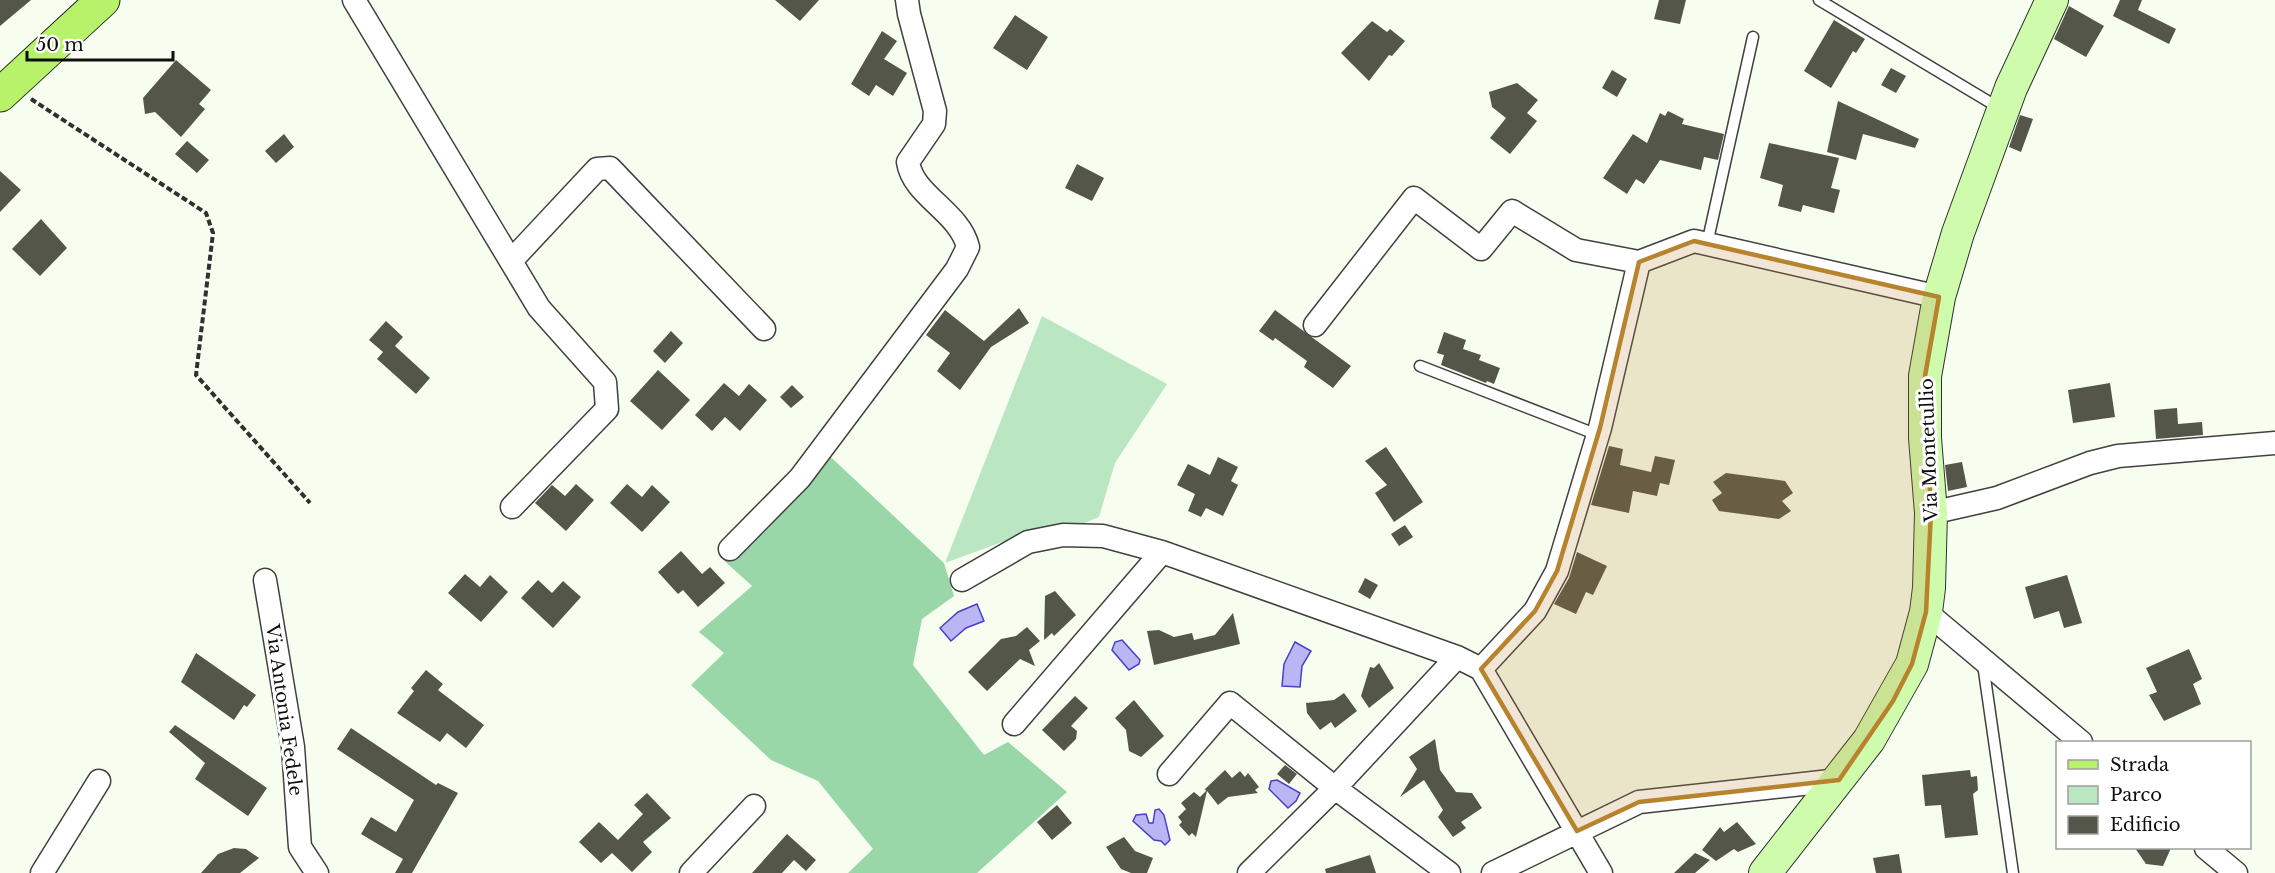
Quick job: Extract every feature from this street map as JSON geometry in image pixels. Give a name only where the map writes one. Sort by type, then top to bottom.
[{"type":"main road","points":[[3,85],[103,0]]},
{"type":"street","points":[[354,0],[539,308],[605,382],[607,409],[512,507]]},
{"type":"street","points":[[730,549],[800,478],[957,269],[968,247],[959,225],[910,175],[908,162],[934,124],[935,111],[907,0]]},
{"type":"street","name":"Via Montetullio","points":[[1765,873],[1869,740],[1912,664],[1926,612],[1931,513],[1925,438],[1925,376],[1939,297],[1958,233],[2003,110],[2052,0]]},
{"type":"street","points":[[511,261],[597,169],[610,168],[764,329]]},
{"type":"street","points":[[1315,325],[1414,198],[1481,249],[1512,211],[1576,250],[1639,262],[1694,241],[1939,297]]},
{"type":"street","points":[[1481,669],[1535,611],[1557,571],[1598,435],[1639,262]]},
{"type":"street","points":[[1931,513],[1996,498],[2118,456],[2275,443]]},
{"type":"street","points":[[962,580],[1028,542],[1063,535],[1103,536],[1162,552],[1457,657],[1481,669],[1601,873]]},
{"type":"street","points":[[1014,724],[1162,552]]},
{"type":"street","name":"Via Antonia Fedele","points":[[265,580],[293,747],[300,847],[317,873]]},
{"type":"street","points":[[1926,612],[2080,741]]},
{"type":"street","points":[[1249,873],[1335,788],[1457,657]]},
{"type":"street","points":[[1169,774],[1230,703],[1335,788],[1449,873]]},
{"type":"street","points":[[1493,873],[1639,802],[1839,780]]},
{"type":"street","points":[[42,873],[99,781]]},
{"type":"street","points":[[691,873],[754,806]]},
{"type":"street","points":[[2207,849],[2236,873]]},
{"type":"lane","points":[[1819,0],[2003,110]]},
{"type":"lane","points":[[1707,244],[1753,37]]},
{"type":"lane","points":[[1420,366],[1598,435]]},
{"type":"lane","points":[[1981,658],[1986,673],[2013,873]]},
{"type":"path","points":[[3,85],[206,213],[213,233],[196,375],[310,503]]},
{"type":"highlighted area","points":[[1694,241],[1939,297],[1925,376],[1931,513],[1926,612],[1912,664],[1893,701],[1839,780],[1639,802],[1577,831],[1481,669],[1535,611],[1557,571],[1600,428],[1639,262]]},
{"type":"green space","points":[[1042,316],[1167,384],[1115,463],[1099,517],[1082,524],[1024,534],[945,563]]},
{"type":"green space","points":[[820,447],[944,563],[954,596],[922,619],[913,665],[984,755],[1008,742],[1067,792],[977,873],[848,873],[873,849],[818,781],[771,760],[691,685],[724,653],[699,632],[752,586],[719,556]]},
{"type":"water","points":[[977,604],[984,621],[966,628],[951,641],[940,628],[958,612]]},
{"type":"water","points":[[1122,640],[1140,660],[1139,664],[1129,670],[1112,650],[1115,642]]},
{"type":"water","points":[[1295,642],[1311,651],[1302,666],[1300,687],[1282,686],[1284,664]]},
{"type":"water","points":[[1277,780],[1300,793],[1296,801],[1288,808],[1269,789],[1271,781]]},
{"type":"water","points":[[1159,809],[1164,815],[1170,840],[1165,845],[1161,841],[1154,840],[1133,821],[1136,815],[1146,814],[1149,823],[1153,823],[1155,810]]},
{"type":"building","points":[[0,0],[31,0],[0,26]]},
{"type":"building","points":[[775,0],[819,0],[800,21]]},
{"type":"building","points":[[1659,0],[1686,0],[1680,24],[1654,19]]},
{"type":"building","points":[[2120,0],[2142,0],[2138,10],[2176,29],[2169,44],[2113,16]]},
{"type":"building","points":[[2069,6],[2104,26],[2086,57],[2054,39]]},
{"type":"building","points":[[1015,15],[1048,37],[1027,70],[993,48]]},
{"type":"building","points":[[1834,20],[1865,39],[1856,53],[1853,51],[1831,88],[1804,71]]},
{"type":"building","points":[[1372,21],[1387,32],[1390,29],[1405,41],[1392,56],[1389,55],[1369,81],[1341,53]]},
{"type":"building","points":[[882,31],[897,41],[884,59],[907,73],[893,96],[876,85],[869,96],[851,84]]},
{"type":"building","points":[[176,60],[211,90],[199,104],[205,109],[181,137],[155,112],[145,114],[143,98]]},
{"type":"building","points":[[1891,68],[1906,76],[1896,93],[1881,85]]},
{"type":"building","points":[[1612,70],[1627,79],[1617,97],[1602,88]]},
{"type":"building","points":[[1517,83],[1538,100],[1527,113],[1537,121],[1510,154],[1490,138],[1506,118],[1492,107],[1489,92]]},
{"type":"building","points":[[1838,101],[1919,139],[1915,148],[1863,134],[1856,160],[1827,152]]},
{"type":"building","points":[[1668,111],[1684,119],[1682,124],[1724,134],[1718,160],[1704,157],[1701,170],[1660,160],[1644,184],[1636,179],[1627,194],[1603,178],[1633,134],[1647,143],[1660,113],[1665,116]]},
{"type":"building","points":[[2020,115],[2033,119],[2021,152],[2009,147]]},
{"type":"building","points":[[284,134],[294,147],[276,163],[265,151]]},
{"type":"building","points":[[187,141],[209,160],[197,173],[175,154]]},
{"type":"building","points":[[1769,143],[1839,158],[1831,188],[1840,190],[1834,213],[1803,205],[1801,212],[1778,206],[1783,185],[1760,178]]},
{"type":"building","points":[[1077,164],[1104,178],[1092,201],[1065,188]]},
{"type":"building","points":[[0,171],[21,190],[0,212]]},
{"type":"building","points":[[41,219],[67,248],[40,276],[12,249]]},
{"type":"building","points":[[1019,308],[1029,323],[991,347],[960,390],[937,371],[950,353],[926,335],[945,310],[984,341]]},
{"type":"building","points":[[1275,310],[1351,366],[1333,388],[1304,367],[1307,361],[1275,338],[1273,341],[1259,331]]},
{"type":"building","points":[[386,321],[403,337],[395,346],[430,378],[416,394],[377,359],[383,352],[369,340]]},
{"type":"building","points":[[671,331],[683,343],[665,363],[653,351]]},
{"type":"building","points":[[1444,332],[1466,340],[1463,349],[1481,355],[1479,360],[1500,368],[1494,384],[1441,365],[1444,355],[1437,353]]},
{"type":"building","points":[[658,370],[690,400],[662,430],[630,401]]},
{"type":"building","points":[[724,383],[739,396],[749,384],[767,400],[740,431],[725,417],[712,431],[695,415]]},
{"type":"building","points":[[2110,383],[2115,417],[2073,423],[2068,390]]},
{"type":"building","points":[[792,385],[804,397],[791,408],[780,397]]},
{"type":"building","points":[[2177,408],[2178,424],[2202,422],[2203,435],[2156,439],[2154,410]]},
{"type":"building","points":[[1609,446],[1623,449],[1620,465],[1651,472],[1655,456],[1675,460],[1669,485],[1660,483],[1657,496],[1633,491],[1629,513],[1591,505]]},
{"type":"building","points":[[1386,447],[1423,502],[1394,522],[1375,493],[1387,485],[1365,461]]},
{"type":"building","points":[[1218,457],[1238,467],[1231,481],[1238,485],[1223,516],[1206,508],[1201,517],[1188,511],[1195,494],[1177,485],[1188,464],[1210,475]]},
{"type":"building","points":[[1962,462],[1967,487],[1948,491],[1945,465]]},
{"type":"building","points":[[1726,473],[1785,481],[1793,493],[1782,501],[1791,511],[1779,519],[1719,511],[1712,500],[1722,493],[1713,482]]},
{"type":"building","points":[[576,484],[594,500],[566,531],[535,503],[552,485],[565,496]]},
{"type":"building","points":[[627,484],[642,497],[652,485],[670,502],[642,532],[610,503]]},
{"type":"building","points":[[1405,525],[1413,537],[1399,546],[1391,534]]},
{"type":"building","points":[[681,551],[702,574],[710,567],[725,583],[698,607],[683,590],[678,594],[658,572]]},
{"type":"building","points":[[1577,552],[1607,566],[1593,595],[1586,592],[1576,614],[1554,604],[1569,578]]},
{"type":"building","points":[[465,574],[480,587],[490,575],[508,592],[481,622],[448,593]]},
{"type":"building","points":[[2067,575],[2082,623],[2064,628],[2059,611],[2034,619],[2025,587]]},
{"type":"building","points":[[1365,578],[1378,585],[1370,599],[1358,592]]},
{"type":"building","points":[[538,580],[552,593],[563,581],[581,597],[553,628],[521,598]]},
{"type":"building","points":[[1055,591],[1076,615],[1054,636],[1052,633],[1044,640],[1045,596]]},
{"type":"building","points":[[1233,613],[1240,644],[1154,665],[1147,631],[1159,630],[1174,637],[1192,633],[1194,640],[1215,635]]},
{"type":"building","points":[[1027,627],[1040,641],[1029,650],[1035,666],[1020,659],[987,691],[968,672],[1001,639],[1016,636]]},
{"type":"building","points":[[2189,649],[2202,679],[2193,684],[2201,704],[2164,721],[2149,695],[2157,692],[2146,668]]},
{"type":"building","points":[[196,653],[256,695],[247,707],[244,705],[234,720],[181,682]]},
{"type":"building","points":[[1379,663],[1394,688],[1369,708],[1361,696],[1370,667],[1374,668]]},
{"type":"building","points":[[426,670],[443,684],[438,690],[484,725],[466,748],[447,733],[440,742],[397,713],[414,691],[411,688]]},
{"type":"building","points":[[1344,693],[1357,711],[1335,728],[1331,722],[1320,730],[1307,713],[1306,703],[1334,700]]},
{"type":"building","points":[[1075,696],[1088,708],[1071,726],[1077,731],[1076,739],[1064,751],[1042,730]]},
{"type":"building","points":[[1134,700],[1164,736],[1141,757],[1129,751],[1126,730],[1115,718]]},
{"type":"building","points":[[175,725],[267,788],[248,816],[195,779],[205,763],[169,732]]},
{"type":"building","points":[[351,728],[436,785],[438,783],[458,793],[412,873],[395,873],[403,859],[361,834],[371,817],[396,832],[414,800],[337,749]]},
{"type":"building","points":[[1435,739],[1440,770],[1456,792],[1472,793],[1482,808],[1461,822],[1466,828],[1453,837],[1438,817],[1443,810],[1424,780],[1400,797],[1417,769],[1409,757]]},
{"type":"building","points":[[1285,765],[1297,774],[1289,784],[1277,774]]},
{"type":"building","points":[[1225,770],[1232,778],[1240,771],[1245,777],[1248,773],[1259,787],[1255,790],[1258,793],[1228,797],[1218,805],[1207,791],[1196,837],[1192,833],[1189,836],[1179,825],[1182,822],[1178,817],[1186,809],[1181,803],[1194,792],[1200,797]]},
{"type":"building","points":[[1970,770],[1971,777],[1977,776],[1978,790],[1973,794],[1978,835],[1945,838],[1941,805],[1925,806],[1922,775]]},
{"type":"building","points":[[647,793],[671,818],[643,842],[652,852],[632,872],[612,853],[601,863],[579,842],[599,822],[618,840],[643,814],[634,805]]},
{"type":"building","points":[[1057,805],[1072,823],[1052,840],[1037,822]]},
{"type":"building","points":[[1737,822],[1756,844],[1738,852],[1734,849],[1716,861],[1702,850],[1720,827],[1724,832]]},
{"type":"building","points":[[787,834],[816,860],[806,871],[794,860],[782,873],[752,873]]},
{"type":"building","points":[[1124,837],[1135,851],[1153,858],[1147,873],[1131,873],[1121,869],[1106,847]]},
{"type":"building","points":[[234,848],[246,849],[259,858],[240,873],[201,873],[218,854]]},
{"type":"building","points":[[2136,849],[2171,849],[2163,866],[2146,864]]},
{"type":"building","points":[[1695,853],[1710,860],[1695,873],[1674,873]]},
{"type":"building","points":[[1899,854],[1902,873],[1876,873],[1873,858]]},
{"type":"building","points":[[1370,855],[1376,873],[1326,873],[1325,869]]}]
